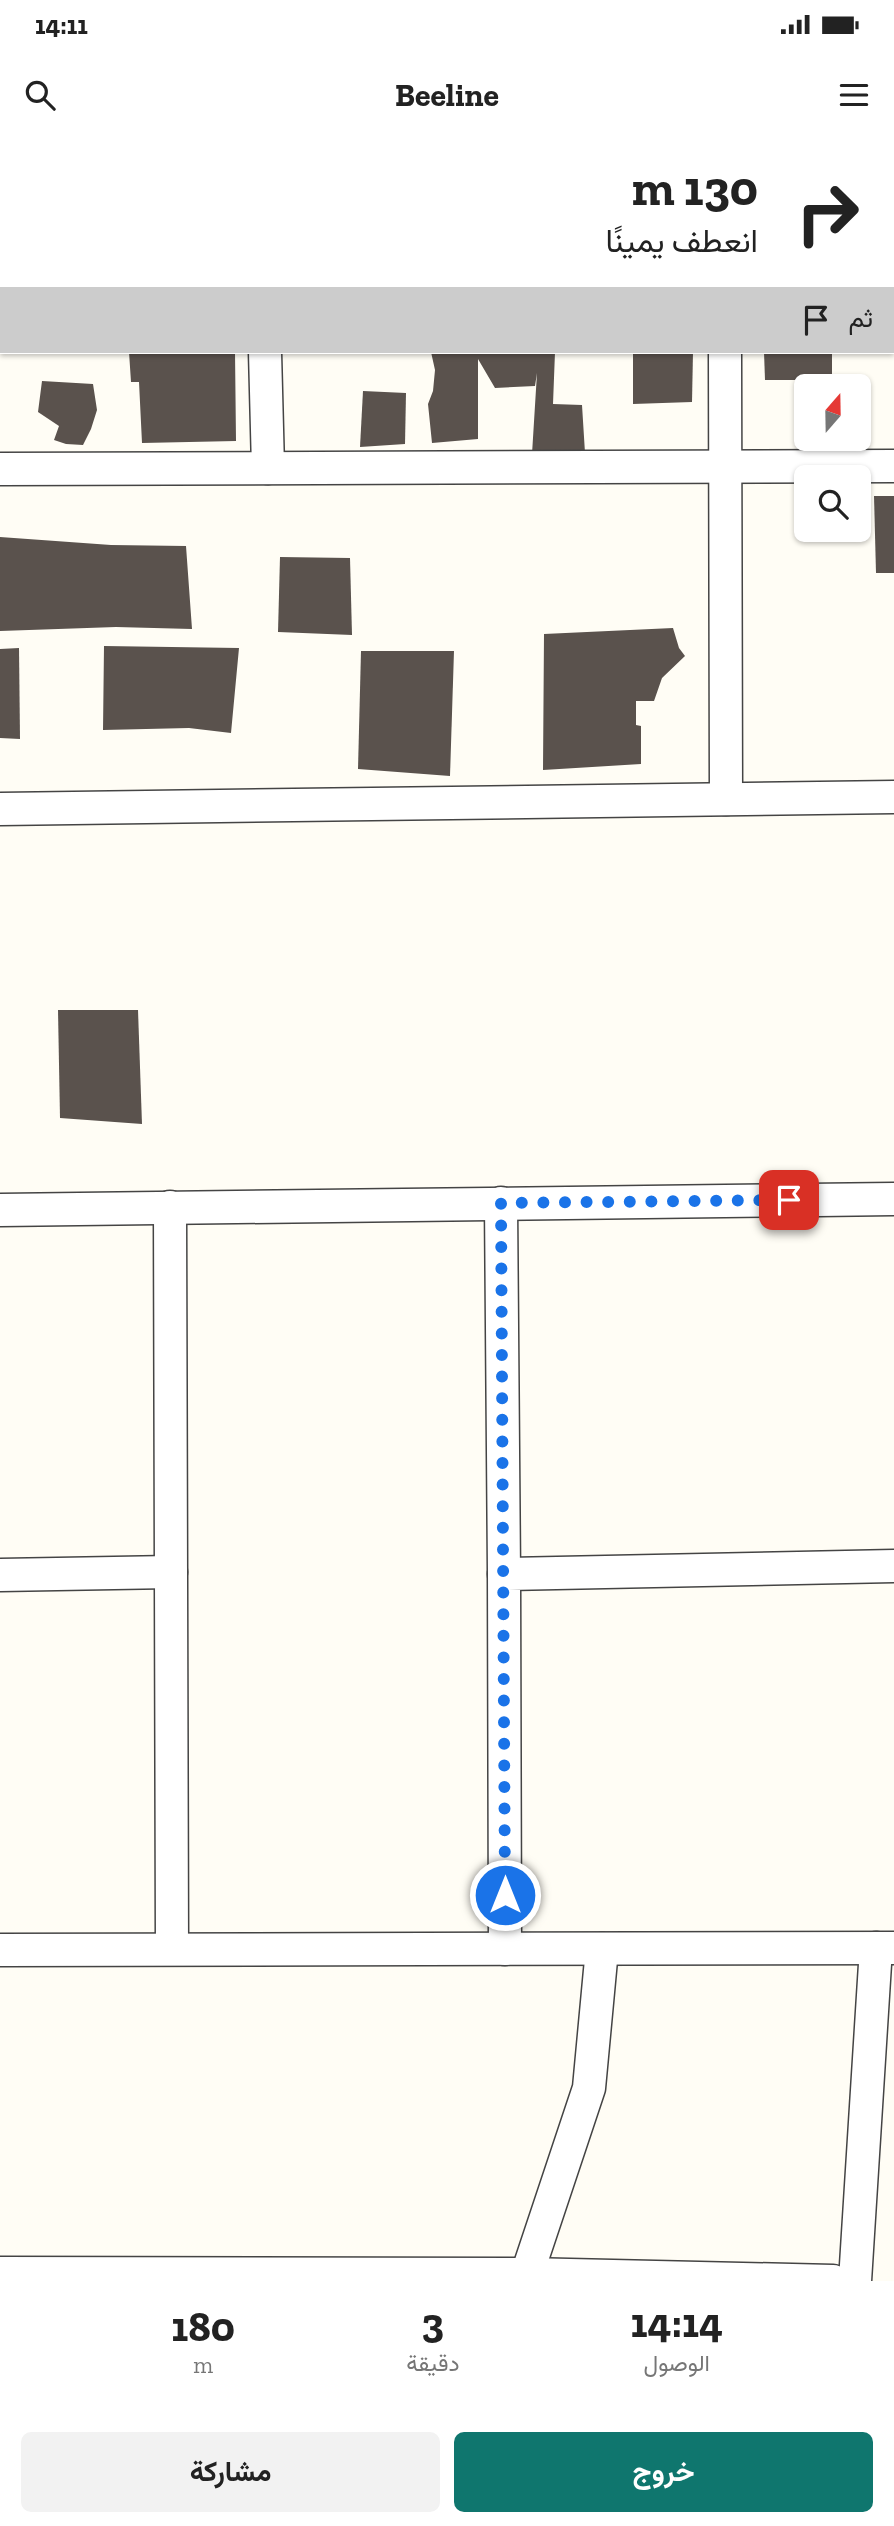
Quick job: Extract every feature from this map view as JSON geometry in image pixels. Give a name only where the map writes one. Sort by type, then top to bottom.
[{"type":"street","points":[[265,354],[268,468]]},
{"type":"street","points":[[725,354],[726,799]]},
{"type":"street","points":[[0,469],[894,466]]},
{"type":"street","points":[[0,808],[894,797]]},
{"type":"street","points":[[0,1210],[894,1199]]},
{"type":"street","points":[[501,1203],[505,1949]]},
{"type":"street","points":[[170,1207],[172,1949]]},
{"type":"street","points":[[504,1574],[894,1566]]},
{"type":"street","points":[[0,1575],[172,1572]]},
{"type":"street","points":[[0,1950],[885,1948],[855,2281]]},
{"type":"street","points":[[527,2277],[589,2088],[602,1949]]},
{"type":"street","points":[[0,2273],[139,2277],[527,2277],[833,2281]]},
{"type":"building","points":[[129,354],[235,354],[236,441],[142,443],[139,382],[131,382]]},
{"type":"building","points":[[431,354],[555,354],[553,404],[582,405],[585,453],[532,454],[537,373],[535,386],[495,388],[478,359],[478,439],[432,443],[428,404],[433,391],[435,370]]},
{"type":"building","points":[[633,354],[693,354],[692,402],[633,404]]},
{"type":"building","points":[[764,354],[832,354],[832,374],[794,374],[794,380],[765,380]]},
{"type":"building","points":[[42,381],[93,384],[97,410],[83,445],[54,440],[59,426],[38,412]]},
{"type":"building","points":[[363,391],[406,393],[405,444],[360,447]]},
{"type":"building","points":[[874,496],[894,496],[894,573],[876,573]]},
{"type":"building","points":[[0,537],[111,545],[186,546],[192,629],[116,627],[0,631]]},
{"type":"building","points":[[280,557],[350,558],[352,635],[278,632]]},
{"type":"building","points":[[673,628],[679,648],[685,656],[662,678],[654,701],[636,701],[636,725],[641,726],[641,764],[543,770],[544,634]]},
{"type":"building","points":[[104,646],[239,648],[231,733],[189,728],[103,730]]},
{"type":"building","points":[[19,648],[20,739],[0,738],[0,649]]},
{"type":"building","points":[[361,651],[454,651],[450,776],[358,769]]},
{"type":"building","points":[[58,1010],[138,1010],[142,1124],[60,1118]]},
{"type":"route","points":[[505,1895],[501,1203],[789,1200]]}]
